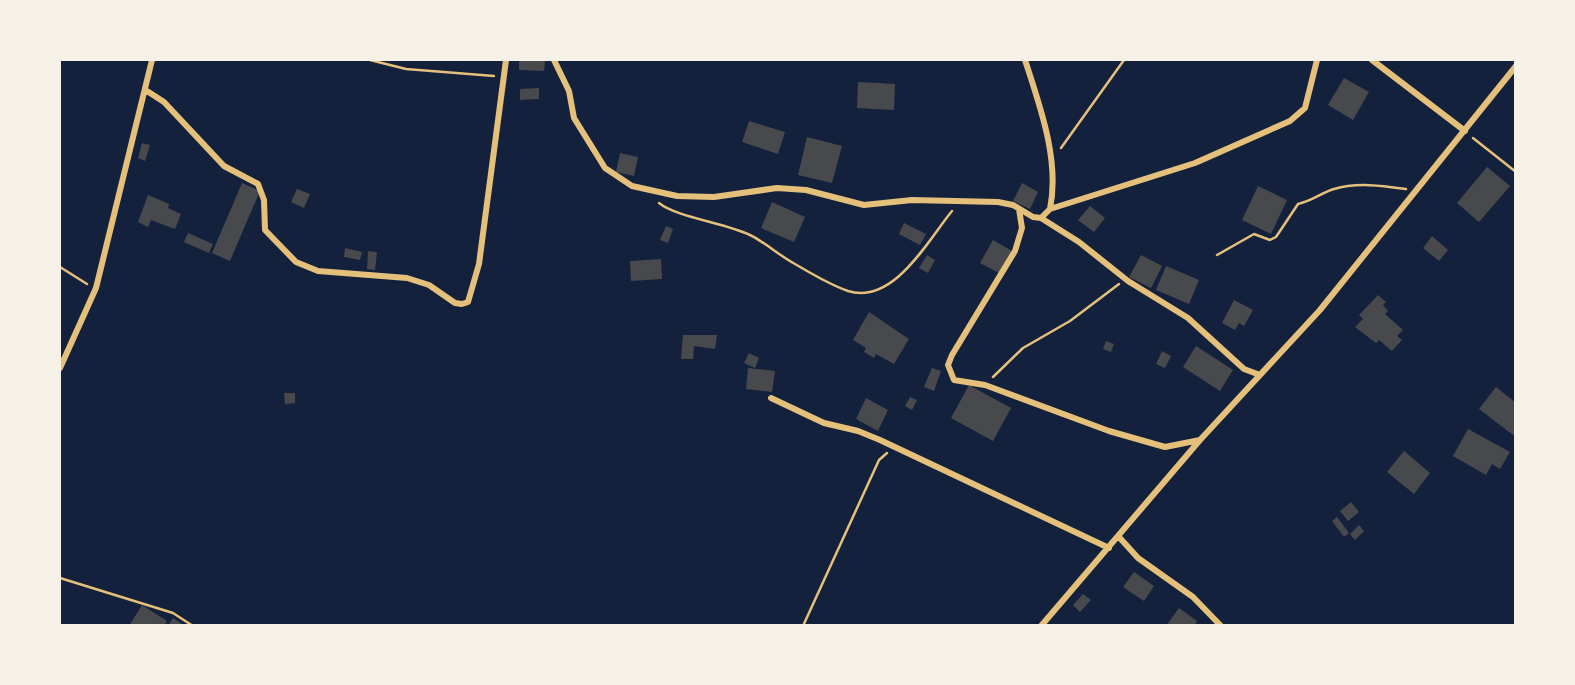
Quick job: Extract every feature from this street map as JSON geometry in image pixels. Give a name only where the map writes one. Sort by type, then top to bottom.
[{"type":"street","points":[[60,368],[96,288],[147,91],[152,60]]},
{"type":"street","points":[[147,91],[164,102],[224,166],[258,184],[264,200],[265,230],[296,262],[318,271],[407,278],[429,285],[455,303],[462,304],[468,302],[474,290],[480,264],[506,60]]},
{"type":"street","points":[[554,60],[569,90],[574,118],[605,168],[632,186],[677,196],[715,197],[777,188],[830,194],[864,205],[912,200],[998,202],[1041,218],[1079,242],[1128,281],[1188,318],[1244,369],[1260,375]]},
{"type":"street","points":[[1025,60],[1043,114],[1054,187],[1051,209]]},
{"type":"street","points":[[1041,218],[1051,209],[1195,163],[1290,121],[1305,108],[1317,60]]},
{"type":"street","points":[[1372,60],[1465,131]]},
{"type":"street","points":[[1041,625],[1200,440],[1320,310],[1465,131],[1483,103],[1516,66]]},
{"type":"street","points":[[1019,209],[1022,228],[1015,251],[974,313],[948,365],[954,380],[985,385],[1136,440],[1165,447],[1200,440]]},
{"type":"street","points":[[771,398],[824,424],[858,431],[895,447],[1109,548]]},
{"type":"street","points":[[1119,537],[1138,558],[1193,597],[1221,625]]},
{"type":"path","points":[[370,60],[406,69],[504,76]]},
{"type":"path","points":[[1049,156],[1059,150],[1124,60]]},
{"type":"path","points":[[1465,131],[1516,172]]},
{"type":"path","points":[[1217,256],[1255,234],[1269,240],[1276,237],[1298,204],[1311,201],[1334,189],[1383,186],[1417,190]]},
{"type":"path","points":[[648,191],[662,206],[724,223],[850,292],[870,293],[888,286],[903,271],[959,203]]},
{"type":"path","points":[[60,267],[71,276],[96,288]]},
{"type":"path","points":[[985,385],[1023,348],[1070,321],[1106,291],[1128,281]]},
{"type":"path","points":[[803,625],[819,597],[879,460],[895,447]]},
{"type":"path","points":[[60,578],[173,612],[193,625]]},
{"type":"building","points":[[519,60],[545,60],[544,71],[519,70]]},
{"type":"building","points":[[1344,78],[1369,92],[1353,120],[1328,105]]},
{"type":"building","points":[[858,82],[895,84],[894,110],[857,108]]},
{"type":"building","points":[[539,88],[539,99],[520,100],[520,89]]},
{"type":"building","points":[[749,121],[785,132],[778,154],[742,142]]},
{"type":"building","points":[[807,137],[842,146],[832,183],[798,175]]},
{"type":"building","points":[[142,143],[150,145],[145,161],[138,158]]},
{"type":"building","points":[[620,153],[638,157],[634,176],[616,172]]},
{"type":"building","points":[[1487,167],[1510,186],[1479,222],[1457,203]]},
{"type":"building","points":[[242,183],[260,191],[230,261],[212,253]]},
{"type":"building","points":[[1022,183],[1038,192],[1030,209],[1013,201]]},
{"type":"building","points":[[1258,186],[1287,200],[1271,234],[1242,220]]},
{"type":"building","points":[[297,189],[310,194],[304,208],[291,202]]},
{"type":"building","points":[[148,195],[169,204],[168,208],[181,214],[175,229],[151,220],[148,227],[138,222]]},
{"type":"building","points":[[772,202],[805,217],[794,242],[761,228]]},
{"type":"building","points":[[1090,206],[1105,218],[1094,232],[1078,220]]},
{"type":"building","points":[[904,223],[926,234],[920,245],[899,234]]},
{"type":"building","points":[[666,226],[673,229],[668,243],[660,240]]},
{"type":"building","points":[[188,233],[213,244],[209,253],[184,242]]},
{"type":"building","points":[[1432,236],[1448,250],[1439,261],[1423,248]]},
{"type":"building","points":[[993,240],[1012,251],[999,273],[980,263]]},
{"type":"building","points":[[345,248],[362,252],[360,260],[344,257]]},
{"type":"building","points":[[368,251],[377,252],[375,270],[367,269]]},
{"type":"building","points":[[927,255],[935,260],[928,273],[919,268]]},
{"type":"building","points":[[1141,255],[1162,266],[1151,288],[1129,277]]},
{"type":"building","points":[[661,259],[662,279],[631,281],[630,261]]},
{"type":"building","points":[[1166,266],[1199,280],[1189,304],[1156,290]]},
{"type":"building","points":[[1378,295],[1386,302],[1383,305],[1388,311],[1385,314],[1403,330],[1397,336],[1402,340],[1392,351],[1379,340],[1376,343],[1355,327],[1363,319],[1359,315]]},
{"type":"building","points":[[1234,300],[1253,310],[1244,326],[1239,323],[1235,330],[1222,323]]},
{"type":"building","points":[[869,312],[909,339],[894,364],[876,354],[874,358],[864,352],[866,348],[853,340]]},
{"type":"building","points":[[683,335],[717,335],[715,349],[694,346],[693,359],[681,359]]},
{"type":"building","points":[[1106,341],[1114,344],[1111,352],[1103,349]]},
{"type":"building","points":[[1196,346],[1233,370],[1220,391],[1183,367]]},
{"type":"building","points":[[1162,351],[1171,356],[1165,368],[1156,364]]},
{"type":"building","points":[[749,353],[759,358],[755,368],[744,363]]},
{"type":"building","points":[[748,368],[775,371],[772,392],[746,389]]},
{"type":"building","points":[[932,368],[941,371],[934,391],[924,387]]},
{"type":"building","points":[[969,385],[1011,408],[993,441],[951,418]]},
{"type":"building","points":[[1496,387],[1516,403],[1516,432],[1513,435],[1479,409]]},
{"type":"building","points":[[284,393],[295,393],[295,403],[285,404]]},
{"type":"building","points":[[910,397],[917,400],[912,410],[905,406]]},
{"type":"building","points":[[866,398],[888,410],[878,431],[856,419]]},
{"type":"building","points":[[1468,429],[1510,452],[1500,469],[1492,464],[1486,475],[1453,456]]},
{"type":"building","points":[[1404,451],[1430,473],[1414,494],[1387,472]]},
{"type":"building","points":[[1351,502],[1359,512],[1348,521],[1340,511]]},
{"type":"building","points":[[1337,517],[1349,533],[1344,537],[1332,521]]},
{"type":"building","points":[[1359,525],[1364,531],[1355,540],[1350,534]]},
{"type":"building","points":[[1134,572],[1154,586],[1144,601],[1123,587]]},
{"type":"building","points":[[1083,594],[1091,600],[1080,612],[1073,605]]},
{"type":"building","points":[[142,605],[167,621],[164,626],[129,626]]},
{"type":"building","points":[[1179,608],[1197,621],[1194,626],[1166,626]]},
{"type":"building","points":[[173,618],[185,626],[168,626]]}]
